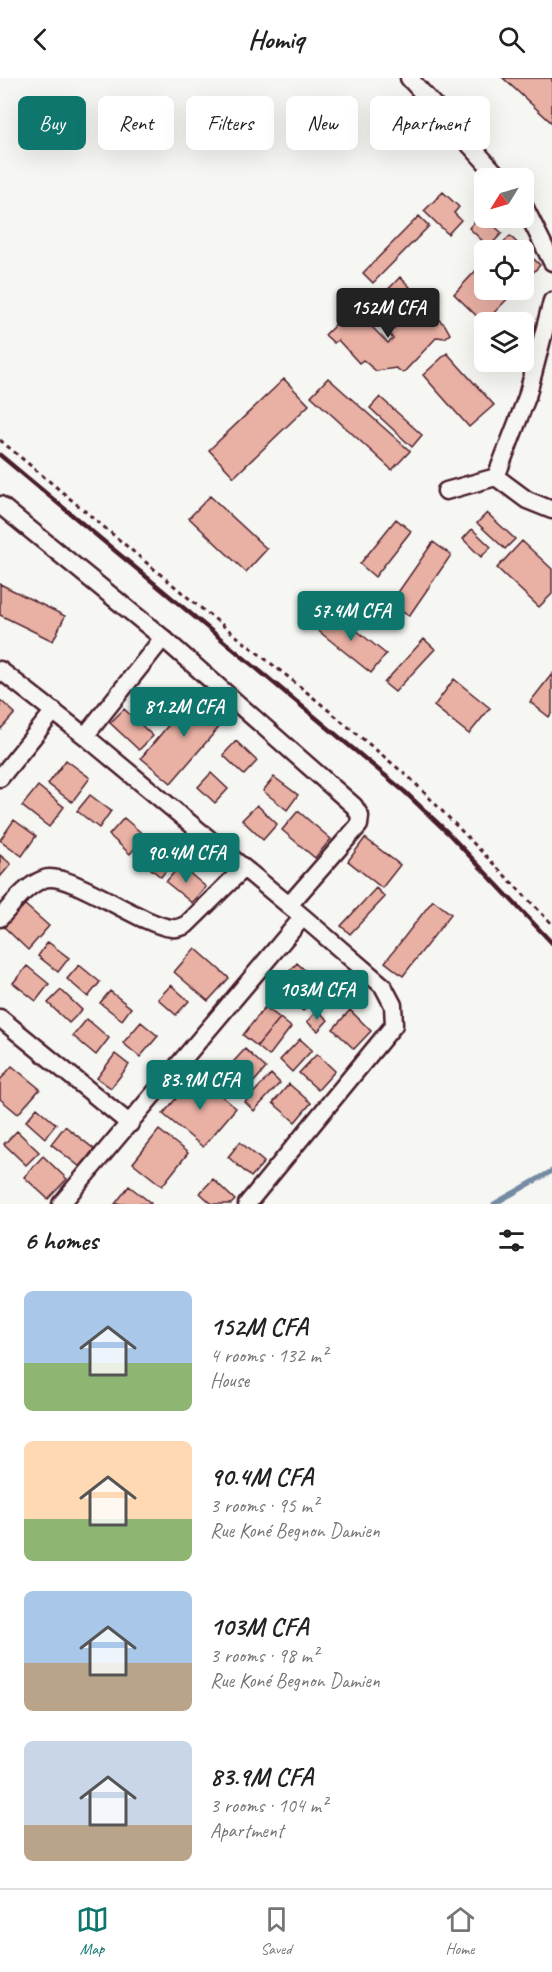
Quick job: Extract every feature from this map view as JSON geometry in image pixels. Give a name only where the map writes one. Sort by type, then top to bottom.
[{"type":"street","points":[[409,78],[491,168]]},
{"type":"street","points":[[534,226],[552,262]]},
{"type":"street","points":[[496,477],[527,397],[552,302]]},
{"type":"street","points":[[446,491],[496,477]]},
{"type":"street","points":[[496,477],[527,500],[552,510]]},
{"type":"street","points":[[0,505],[163,638],[358,811],[359,825],[289,905]]},
{"type":"street","points":[[86,736],[163,638]]},
{"type":"street","points":[[0,670],[86,736],[289,905],[383,986],[393,1005],[394,1025],[247,1204]]},
{"type":"street","points":[[0,778],[54,711]]},
{"type":"street","points":[[0,918],[29,887],[47,878],[65,881],[157,925],[173,929],[186,926],[244,868]]},
{"type":"street","points":[[61,1204],[303,917]]},
{"type":"street","points":[[0,1018],[130,1124]]},
{"type":"path","points":[[0,440],[197,605],[297,684],[412,780],[552,924]]},
{"type":"building","points":[[503,78],[552,78],[552,123]]},
{"type":"building","points":[[443,192],[459,207],[454,213],[461,220],[448,234],[424,211]]},
{"type":"building","points":[[419,216],[429,226],[373,283],[363,273]]},
{"type":"building","points":[[474,222],[474,228],[496,228],[502,233],[496,240],[482,240],[469,228]]},
{"type":"building","points":[[534,259],[540,265],[534,271]]},
{"type":"building","points":[[474,273],[474,300],[506,300],[495,312],[474,313],[454,294]]},
{"type":"building","points":[[400,277],[410,287],[390,307],[381,297]]},
{"type":"building","points":[[423,306],[445,325],[450,334],[445,338],[437,337],[403,373],[396,368],[376,371],[363,360],[359,363],[338,340],[334,343],[325,335],[349,311],[356,316],[363,310],[371,319],[368,323],[388,343],[393,339],[389,333],[412,312],[415,315]]},
{"type":"building","points":[[447,353],[494,405],[469,427],[423,375]]},
{"type":"building","points":[[328,378],[410,451],[392,470],[311,396]]},
{"type":"building","points":[[284,379],[309,405],[234,477],[209,450]]},
{"type":"building","points":[[380,397],[422,435],[412,447],[370,408]]},
{"type":"building","points":[[210,496],[267,549],[246,572],[189,518]]},
{"type":"building","points":[[487,513],[515,539],[505,549],[477,523]]},
{"type":"building","points":[[396,519],[411,531],[375,577],[360,564]]},
{"type":"building","points":[[472,529],[491,547],[481,557],[463,539]]},
{"type":"building","points":[[522,541],[552,569],[552,594],[539,607],[497,568]]},
{"type":"building","points":[[433,542],[451,555],[409,616],[390,604]]},
{"type":"building","points":[[0,584],[65,616],[53,641],[0,615]]},
{"type":"building","points":[[331,610],[386,654],[371,673],[316,629]]},
{"type":"building","points":[[424,639],[435,649],[395,692],[384,683]]},
{"type":"building","points":[[552,674],[552,712],[549,717],[530,702]]},
{"type":"building","points":[[454,679],[490,708],[469,734],[434,706]]},
{"type":"building","points":[[196,692],[227,718],[171,783],[141,758]]},
{"type":"building","points":[[0,700],[15,713],[0,730]]},
{"type":"building","points":[[124,709],[153,736],[139,750],[110,723]]},
{"type":"building","points":[[236,741],[257,761],[244,775],[223,755]]},
{"type":"building","points":[[66,760],[90,778],[72,802],[48,784]]},
{"type":"building","points":[[211,773],[228,789],[215,803],[198,787]]},
{"type":"building","points":[[274,777],[298,795],[287,810],[263,791]]},
{"type":"building","points":[[38,786],[64,807],[49,827],[22,806]]},
{"type":"building","points":[[90,795],[111,811],[99,828],[77,811]]},
{"type":"building","points":[[257,805],[277,824],[263,840],[242,820]]},
{"type":"building","points":[[298,811],[331,839],[315,858],[282,830]]},
{"type":"building","points":[[124,818],[145,836],[130,854],[109,835]]},
{"type":"building","points":[[14,820],[36,836],[22,856],[0,840]]},
{"type":"building","points":[[365,838],[400,865],[382,888],[348,861]]},
{"type":"building","points":[[153,842],[175,859],[161,877],[140,860]]},
{"type":"building","points":[[0,855],[11,864],[0,877]]},
{"type":"building","points":[[180,865],[206,887],[192,903],[166,882]]},
{"type":"building","points":[[376,888],[385,897],[350,934],[341,926]]},
{"type":"building","points":[[433,900],[451,914],[403,976],[385,962]]},
{"type":"building","points":[[24,904],[49,926],[28,950],[4,927]]},
{"type":"building","points":[[48,942],[69,958],[58,972],[38,956]]},
{"type":"building","points":[[195,948],[229,978],[208,1001],[174,972]]},
{"type":"building","points":[[297,963],[324,988],[303,1011],[276,986]]},
{"type":"building","points":[[79,965],[100,982],[88,997],[67,979]]},
{"type":"building","points":[[27,966],[49,984],[36,1001],[13,983]]},
{"type":"building","points":[[171,985],[189,1001],[176,1015],[158,999]]},
{"type":"building","points":[[61,990],[82,1010],[69,1023],[48,1003]]},
{"type":"building","points":[[110,991],[131,1008],[122,1020],[100,1003]]},
{"type":"building","points":[[265,1007],[280,1018],[257,1046],[243,1035]]},
{"type":"building","points":[[317,1010],[328,1020],[318,1031],[307,1022]]},
{"type":"building","points":[[350,1010],[371,1031],[354,1049],[333,1029]]},
{"type":"building","points":[[280,1018],[291,1027],[269,1056],[257,1046]]},
{"type":"building","points":[[87,1019],[109,1038],[96,1055],[73,1036]]},
{"type":"building","points":[[141,1022],[158,1036],[140,1057],[123,1043]]},
{"type":"building","points":[[300,1039],[312,1050],[292,1072],[280,1060]]},
{"type":"building","points":[[245,1049],[266,1068],[246,1091],[225,1071]]},
{"type":"building","points":[[115,1054],[129,1065],[111,1088],[97,1078]]},
{"type":"building","points":[[317,1054],[335,1071],[318,1090],[299,1073]]},
{"type":"building","points":[[12,1066],[40,1089],[18,1114],[0,1099],[0,1080]]},
{"type":"building","points":[[271,1074],[280,1083],[254,1111],[245,1102]]},
{"type":"building","points":[[196,1075],[236,1108],[203,1147],[163,1114]]},
{"type":"building","points":[[289,1084],[311,1103],[295,1122],[273,1103]]},
{"type":"building","points":[[37,1108],[56,1124],[45,1138],[26,1121]]},
{"type":"building","points":[[65,1126],[94,1149],[80,1167],[51,1144]]},
{"type":"building","points":[[159,1130],[188,1153],[162,1186],[133,1163]]},
{"type":"building","points":[[17,1131],[39,1152],[26,1165],[4,1144]]},
{"type":"building","points":[[240,1142],[264,1162],[251,1177],[228,1157]]},
{"type":"building","points":[[43,1156],[67,1179],[48,1199],[24,1177]]},
{"type":"building","points":[[213,1179],[235,1200],[231,1204],[212,1204],[200,1193]]},
{"type":"building","points":[[129,1186],[151,1203],[115,1204]]},
{"type":"waterway","points":[[494,1204],[552,1171]]},
{"type":"railway","points":[[0,455],[405,792],[448,833],[552,943]]}]
